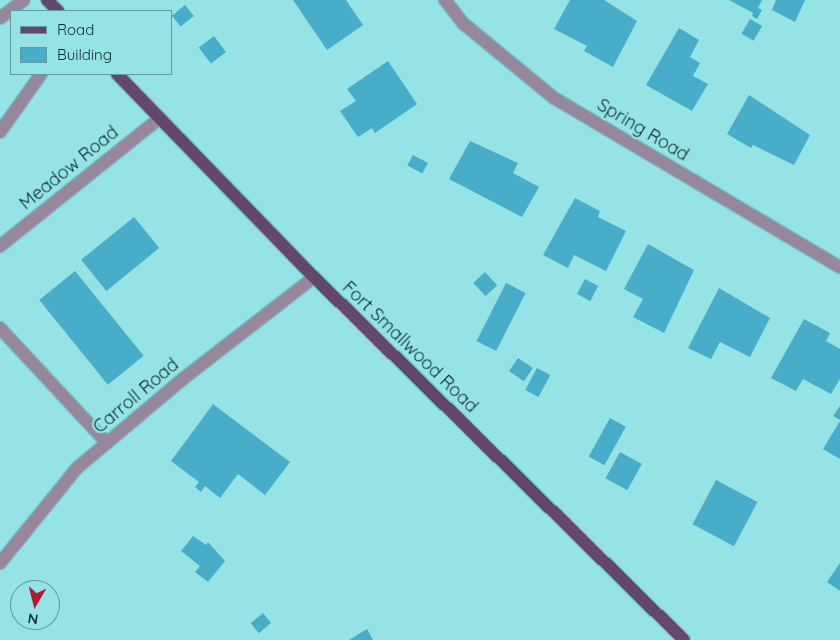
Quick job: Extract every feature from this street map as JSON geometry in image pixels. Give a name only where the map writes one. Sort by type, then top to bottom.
[{"type":"main road","points":[[47,0],[57,10]]},
{"type":"main road","name":"Fort Smallwood Road","points":[[118,75],[314,277],[684,640]]},
{"type":"street","points":[[11,10],[24,0]]},
{"type":"street","name":"Spring Road","points":[[445,0],[464,24],[554,98],[840,267]]},
{"type":"street","points":[[0,132],[40,75]]},
{"type":"street","name":"Meadow Road","points":[[0,246],[160,118]]},
{"type":"street","name":"Carroll Road","points":[[0,563],[77,468],[184,378],[314,277]]},
{"type":"street","points":[[0,328],[107,443]]},
{"type":"building","points":[[293,0],[346,0],[363,25],[327,50]]},
{"type":"building","points":[[570,0],[604,0],[637,21],[613,67],[584,51],[587,46],[554,29]]},
{"type":"building","points":[[729,0],[762,0],[758,8],[762,10],[757,19],[752,16],[753,13]]},
{"type":"building","points":[[776,0],[805,0],[795,22],[772,10]]},
{"type":"building","points":[[185,5],[194,16],[181,27],[172,16]]},
{"type":"building","points":[[750,19],[762,26],[754,41],[742,34]]},
{"type":"building","points":[[679,28],[699,40],[690,57],[700,63],[693,76],[708,84],[692,111],[646,85]]},
{"type":"building","points":[[214,36],[226,52],[211,63],[199,47]]},
{"type":"building","points":[[388,61],[417,104],[375,133],[372,128],[358,137],[340,111],[356,101],[347,89]]},
{"type":"building","points":[[749,95],[810,135],[794,165],[753,145],[751,148],[727,134]]},
{"type":"building","points":[[470,141],[518,163],[513,173],[539,187],[522,217],[449,179]]},
{"type":"building","points":[[413,155],[428,163],[422,174],[407,166]]},
{"type":"building","points":[[575,198],[600,211],[598,217],[626,231],[606,271],[574,255],[568,268],[543,255]]},
{"type":"building","points":[[134,217],[159,248],[106,291],[81,260]]},
{"type":"building","points":[[648,244],[694,270],[664,333],[633,317],[643,299],[624,289]]},
{"type":"building","points":[[75,271],[144,356],[108,385],[39,300]]},
{"type":"building","points":[[485,272],[497,285],[486,296],[473,283]]},
{"type":"building","points":[[585,279],[598,286],[590,301],[577,294]]},
{"type":"building","points":[[506,283],[526,293],[496,351],[476,341]]},
{"type":"building","points":[[719,288],[770,318],[750,357],[720,342],[711,359],[688,348]]},
{"type":"building","points":[[804,319],[830,333],[826,341],[840,349],[840,379],[831,394],[803,379],[796,391],[771,378]]},
{"type":"building","points":[[518,358],[533,368],[524,381],[509,371]]},
{"type":"building","points":[[537,368],[550,375],[539,397],[525,390]]},
{"type":"building","points":[[213,404],[290,462],[265,495],[238,474],[220,498],[205,486],[201,492],[195,487],[199,482],[171,461]]},
{"type":"building","points":[[840,406],[840,420],[833,416]]},
{"type":"building","points":[[610,418],[626,427],[604,465],[589,456]]},
{"type":"building","points":[[840,421],[840,459],[823,449]]},
{"type":"building","points":[[620,452],[642,464],[627,490],[605,478]]},
{"type":"building","points":[[716,480],[757,502],[734,546],[693,524]]},
{"type":"building","points":[[193,536],[206,545],[208,542],[225,561],[208,582],[195,572],[200,566],[181,551]]},
{"type":"building","points":[[840,563],[840,591],[827,582]]},
{"type":"building","points":[[263,613],[271,623],[259,633],[251,623]]},
{"type":"building","points":[[367,629],[373,640],[349,640]]}]
